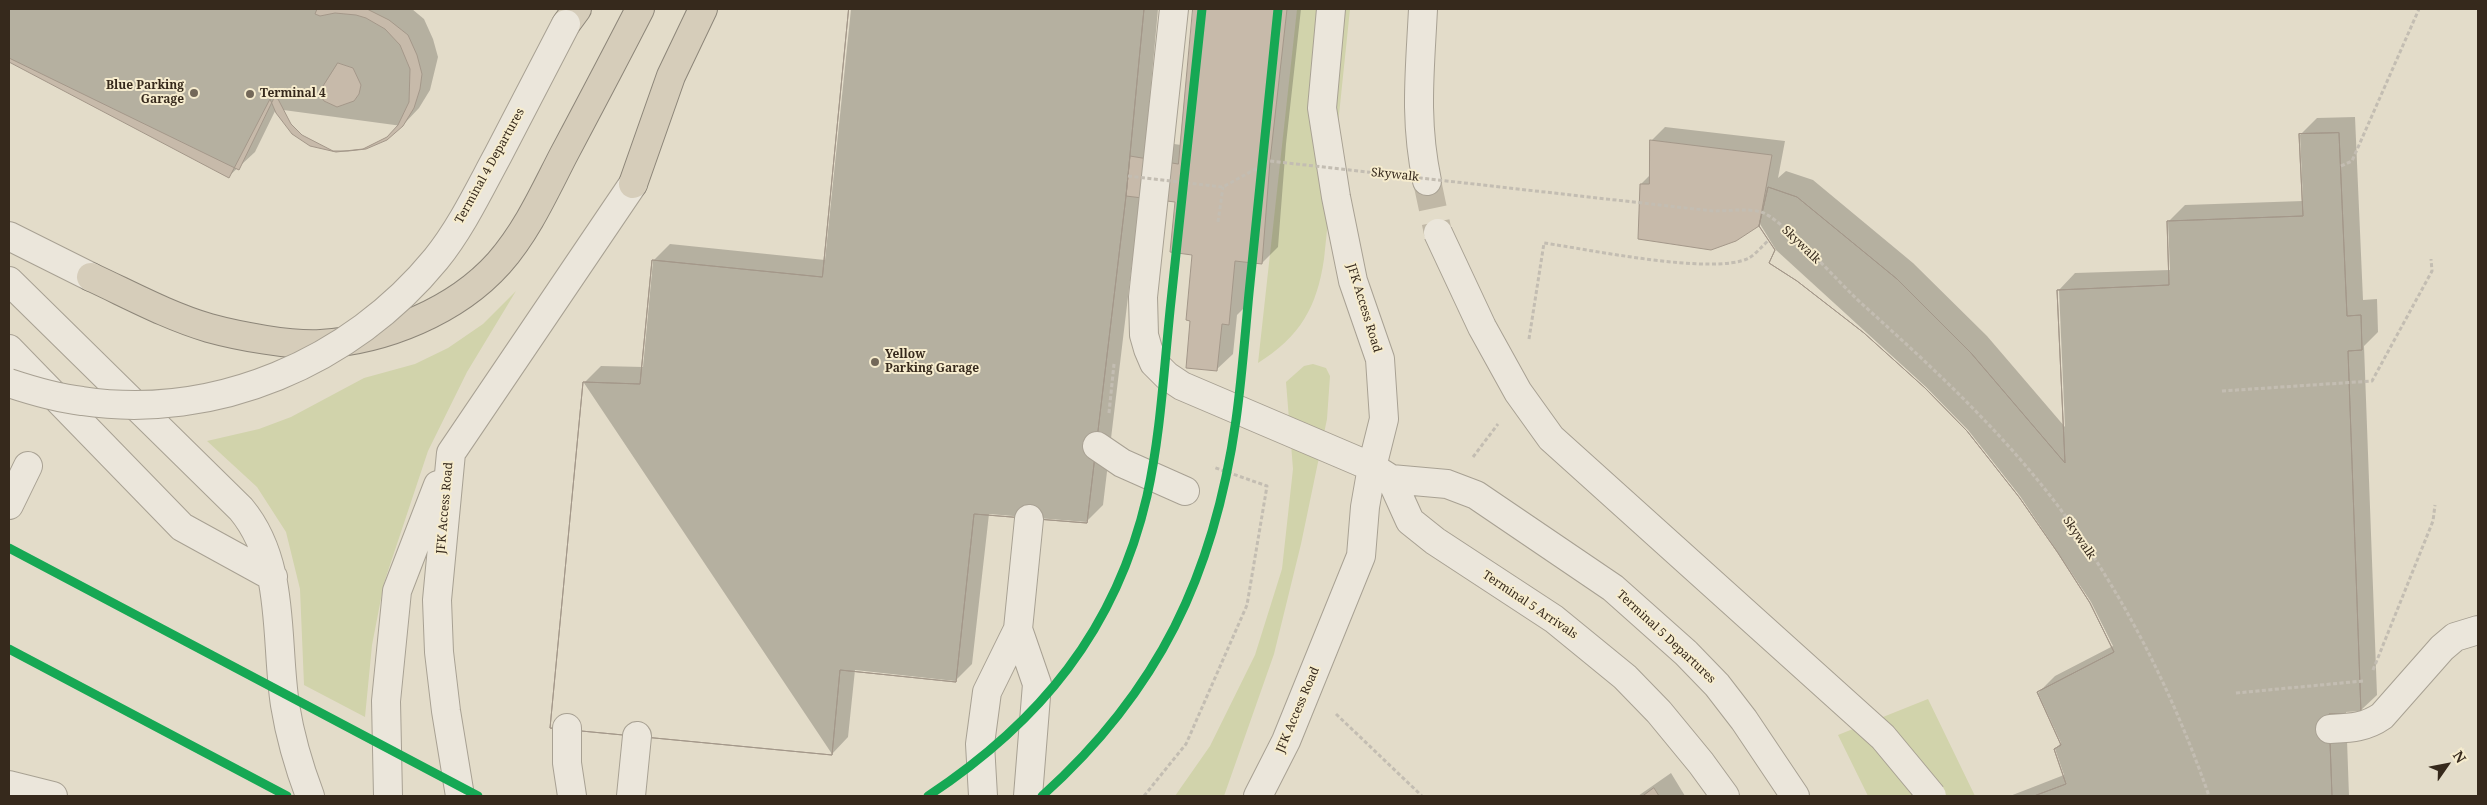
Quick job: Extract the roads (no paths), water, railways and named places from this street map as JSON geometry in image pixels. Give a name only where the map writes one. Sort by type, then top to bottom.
[{"type":"highway","points":[[91,277],[174,316],[211,328],[280,341],[320,345],[351,341],[382,333],[418,320],[473,288],[499,263],[517,239],[538,205],[640,9]]},
{"type":"highway","points":[[633,184],[671,76],[703,9]]},
{"type":"street","name":"Terminal 5 Departures","points":[[1174,9],[1144,297],[1144,335],[1154,363],[1182,386],[1381,473],[1447,484],[1476,495],[1487,505],[1567,555],[1613,588],[1680,647],[1717,685],[1744,720],[1795,796]]},
{"type":"street","name":"JFK Access Road","points":[[1258,796],[1286,741],[1361,556],[1365,507],[1381,473],[1384,419],[1380,359],[1353,280],[1336,196],[1322,108],[1331,9]]},
{"type":"street","points":[[1423,9],[1417,110],[1420,147],[1428,181]]},
{"type":"street","name":"Terminal 4 Departures","points":[[9,383],[45,394],[84,402],[119,404],[174,401],[227,392],[258,384],[294,370],[326,352],[385,311],[412,286],[437,258],[476,197],[571,17]]},
{"type":"street","name":"JFK Access Road","points":[[460,796],[446,711],[439,652],[437,600],[450,453],[633,184]]},
{"type":"street","points":[[1438,233],[1482,327],[1518,392],[1551,438],[1883,737],[1932,796]]},
{"type":"street","points":[[15,238],[91,277]]},
{"type":"street","points":[[9,282],[241,509],[261,537],[273,577],[285,704],[297,758],[310,796]]},
{"type":"street","points":[[9,349],[182,527],[273,577]]},
{"type":"street","points":[[1097,446],[1122,463],[1185,491]]},
{"type":"street","points":[[388,796],[386,701],[397,591],[450,453]]},
{"type":"street","points":[[9,505],[28,466]]},
{"type":"street","name":"Terminal 5 Arrivals","points":[[1381,473],[1410,521],[1435,541],[1554,619],[1626,677],[1701,762],[1725,796]]},
{"type":"street","points":[[982,796],[980,744],[988,692],[1018,629],[1029,519]]},
{"type":"street","points":[[1018,629],[1037,684],[1028,796]]},
{"type":"street","points":[[2330,729],[2358,728],[2372,723],[2382,716],[2454,637],[2478,630]]},
{"type":"street","points":[[567,728],[567,762],[572,796]]},
{"type":"street","points":[[631,796],[636,736]]},
{"type":"street","points":[[9,785],[53,796]]},
{"type":"tunnel","points":[[1427,181],[1438,233]]},
{"type":"place","name":"Blue Parking Garage","points":[[194,93]]},
{"type":"place","name":"Terminal 4","points":[[250,94]]},
{"type":"place","name":"Yellow Parking Garage","points":[[875,362]]}]
